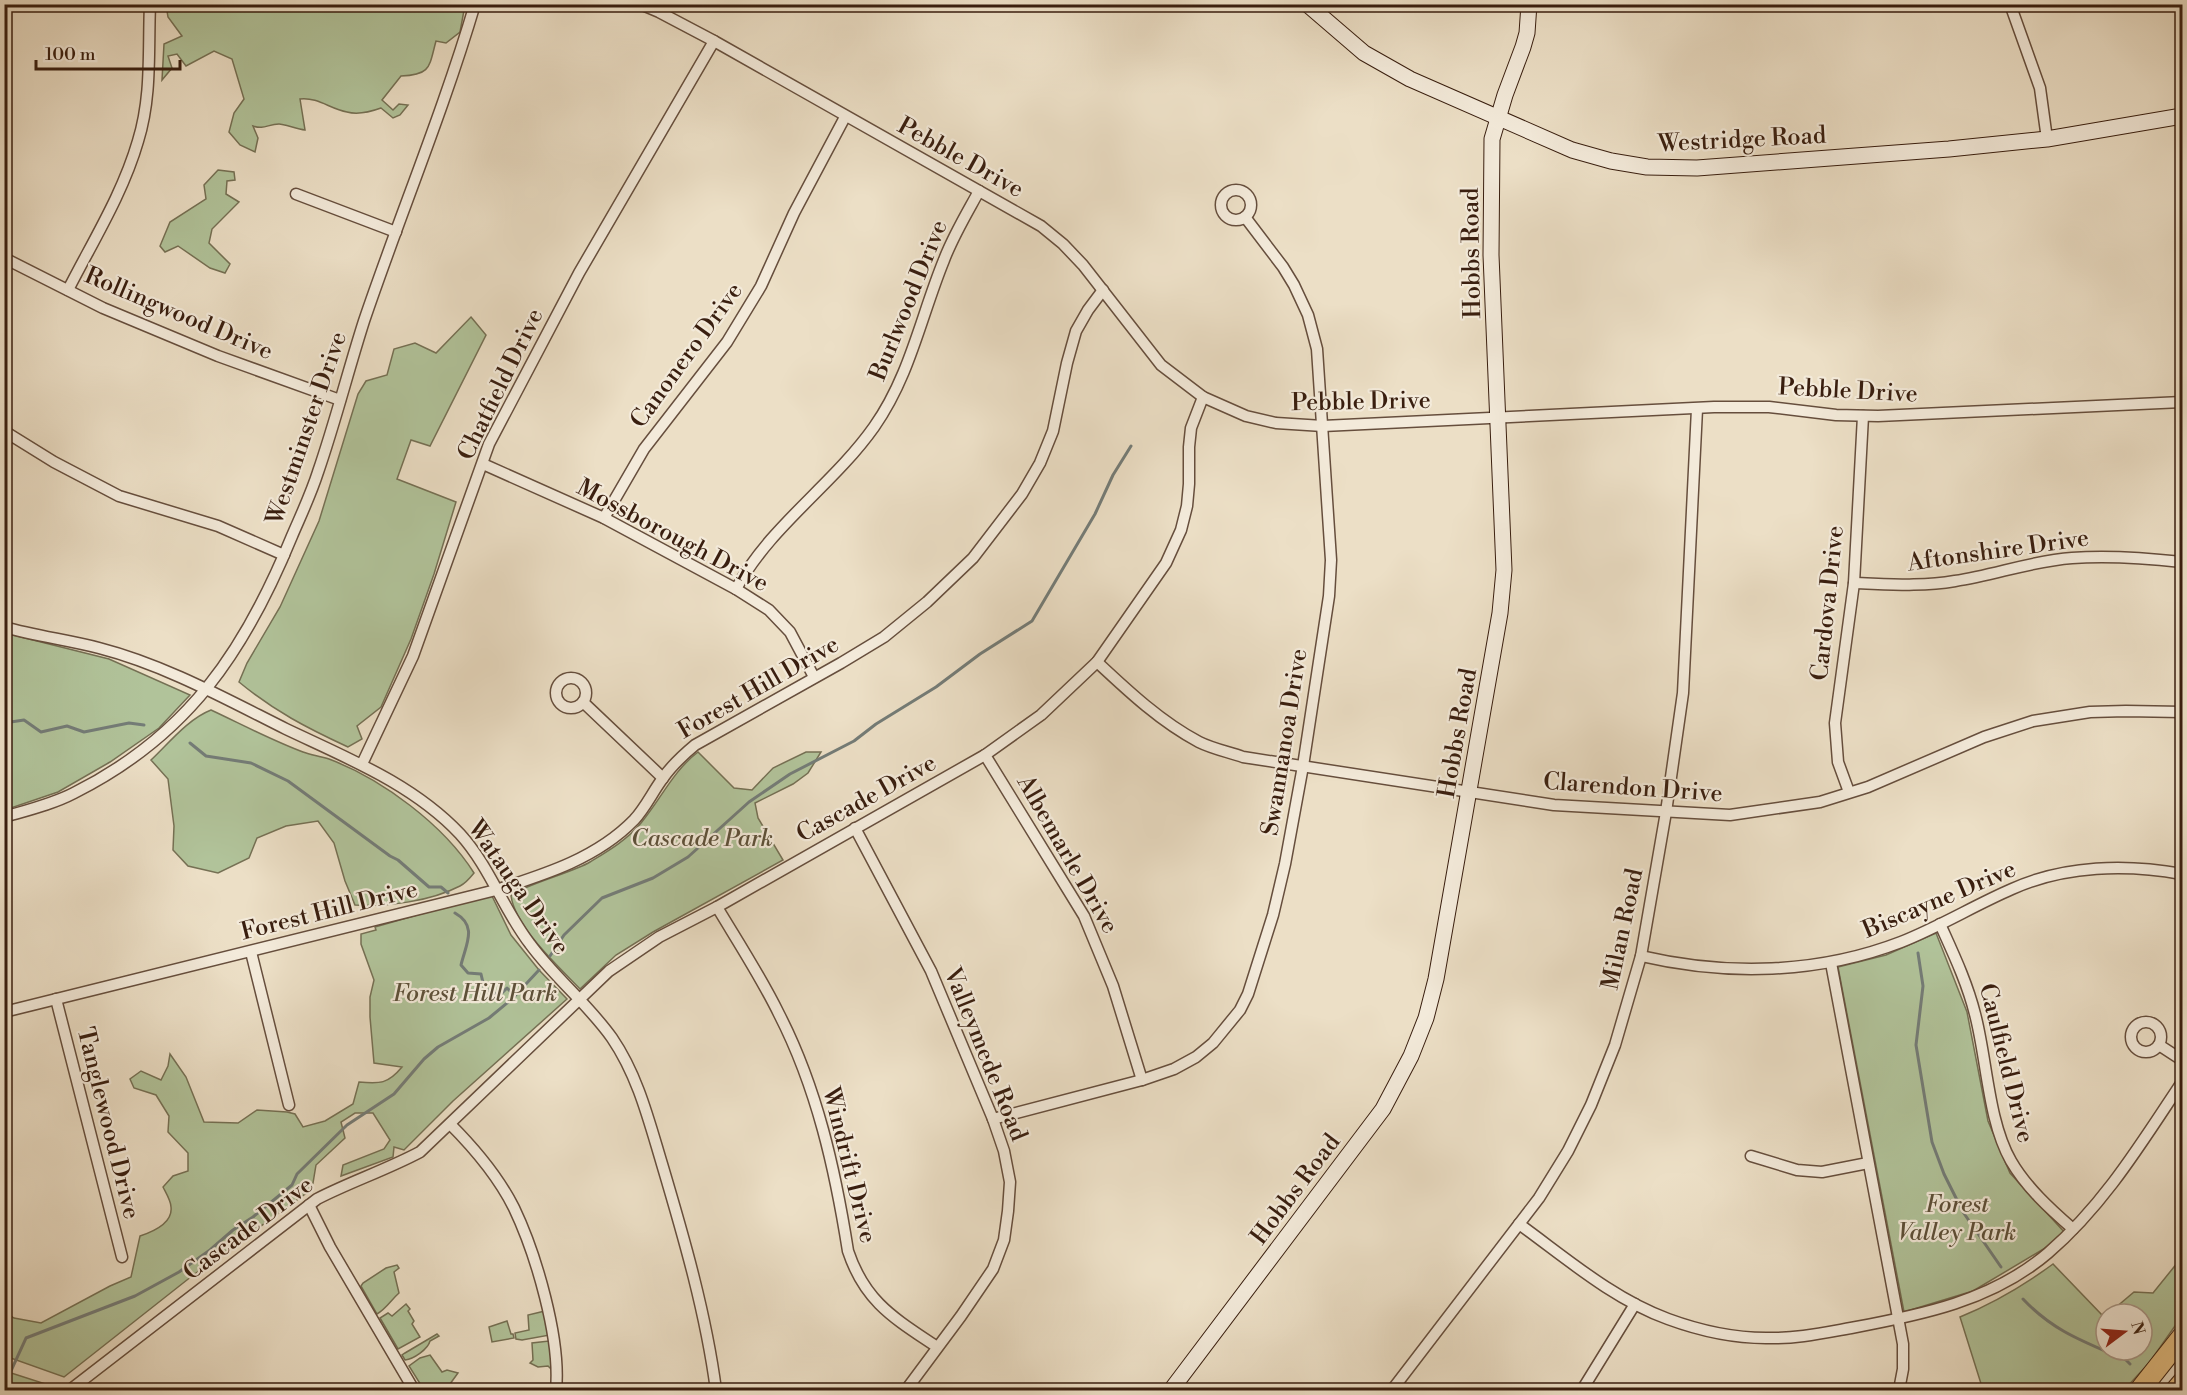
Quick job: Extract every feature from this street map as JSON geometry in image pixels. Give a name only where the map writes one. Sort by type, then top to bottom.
[{"type":"highway","points":[[2140,1390],[2182,1337]]},
{"type":"highway","points":[[2176,1390],[2182,1383]]},
{"type":"street","points":[[68,290],[127,173],[139,139],[150,68],[150,4]]},
{"type":"street","name":"Westminster Drive","points":[[4,817],[72,794],[116,770],[158,740],[207,689],[245,635],[284,555],[318,474],[364,321],[457,64],[475,4]]},
{"type":"street","name":"Pebble Drive","points":[[640,4],[714,41],[1041,226],[1063,244],[1103,290],[1161,366],[1203,397],[1246,416],[1276,423],[1323,426],[1697,409],[1769,407],[1863,416],[2182,402]]},
{"type":"street","name":"Westridge Road","points":[[1307,4],[1342,36],[1377,61],[1429,88],[1551,142],[1592,156],[1623,163],[1667,168],[1697,168],[1949,150],[2047,139],[2182,116]]},
{"type":"street","name":"Hobbs Road","points":[[1171,1390],[1383,1109],[1411,1056],[1426,1018],[1436,979],[1500,612],[1504,570],[1491,233],[1492,139],[1527,33],[1529,4]]},
{"type":"street","points":[[2010,4],[2040,88],[2047,139]]},
{"type":"street","name":"Chatfield Drive","points":[[362,764],[413,656],[489,444],[579,273],[714,41]]},
{"type":"street","name":"Canonero Drive","points":[[604,518],[644,448],[733,333],[761,286],[794,213],[845,117]]},
{"type":"street","name":"Burlwood Drive","points":[[736,589],[744,574],[768,543],[854,452],[875,426],[906,370],[944,258],[979,191]]},
{"type":"street","points":[[297,194],[396,232]]},
{"type":"street","name":"Swannanoa Drive","points":[[993,1119],[1142,1080],[1174,1069],[1196,1057],[1214,1043],[1231,1023],[1248,994],[1273,915],[1303,766],[1329,596],[1331,560],[1317,349],[1301,298],[1283,267],[1245,217]]},
{"type":"street","name":"Rollingwood Drive","points":[[4,258],[103,308],[218,356],[340,400]]},
{"type":"street","name":"Forest Hill Drive","points":[[4,1012],[496,890],[549,873],[585,857],[604,845],[636,818],[663,778],[695,745],[884,637],[927,602],[973,558],[1022,494],[1040,463],[1053,431],[1067,363],[1077,331],[1088,310],[1103,290]]},
{"type":"street","name":"Cascade Drive","points":[[69,1390],[309,1205],[335,1190],[394,1166],[420,1152],[609,971],[659,937],[717,907],[985,755],[1041,715],[1097,662],[1166,563],[1181,530],[1187,506],[1190,483],[1188,447],[1191,428],[1203,397]]},
{"type":"street","name":"Milan Road","points":[[1392,1390],[1539,1198],[1568,1151],[1591,1105],[1615,1045],[1641,956],[1666,812],[1683,693],[1697,409]]},
{"type":"street","name":"Cardova Drive","points":[[1849,792],[1839,762],[1835,723],[1854,583],[1863,416]]},
{"type":"street","points":[[4,431],[54,462],[119,496],[218,526],[284,555]]},
{"type":"street","name":"Mossborough Drive","points":[[483,464],[604,518],[736,589],[769,610],[789,632],[814,677]]},
{"type":"street","name":"Aftonshire Drive","points":[[1854,583],[1912,586],[1955,581],[2022,565],[2073,558],[2127,557],[2182,562]]},
{"type":"street","name":"Watauga Drive","points":[[4,627],[100,649],[207,689],[362,764],[418,798],[459,833],[482,862],[514,922],[531,946],[612,1038],[642,1097],[700,1301],[716,1390]]},
{"type":"street","name":"Clarendon Drive","points":[[1097,662],[1136,698],[1169,723],[1200,742],[1243,757],[1554,805],[1666,812],[1730,814],[1820,802],[1868,787],[1984,737],[2033,721],[2090,712],[2182,712]]},
{"type":"street","points":[[583,702],[663,778]]},
{"type":"street","name":"Albemarle Drive","points":[[985,755],[1084,916],[1113,986],[1142,1080]]},
{"type":"street","name":"Valleymede Road","points":[[855,828],[931,971],[993,1119],[1004,1152],[1010,1182],[1004,1240],[993,1269],[906,1390]]},
{"type":"street","name":"Biscayne Drive","points":[[1641,956],[1706,967],[1747,969],[1831,963],[1901,942],[2014,888],[2049,876],[2085,869],[2157,870],[2182,874]]},
{"type":"street","name":"Windrift Drive","points":[[717,907],[764,985],[799,1057],[828,1142],[848,1251],[862,1284],[876,1302],[902,1324],[937,1347]]},
{"type":"street","name":"Caulfield Drive","points":[[1940,924],[1965,981],[1975,1014],[1996,1119],[2010,1160],[2025,1182],[2073,1229]]},
{"type":"street","points":[[251,952],[289,1105]]},
{"type":"street","points":[[1831,963],[1899,1319],[1903,1361],[1899,1390]]},
{"type":"street","name":"Tanglewood Drive","points":[[56,999],[122,1257]]},
{"type":"street","points":[[2159,1045],[2182,1060]]},
{"type":"street","points":[[1519,1224],[1594,1278],[1635,1304],[1668,1319],[1707,1330],[1735,1336],[1796,1337],[1899,1319],[1946,1308],[1986,1293],[2030,1267],[2048,1253],[2109,1190],[2182,1082]]},
{"type":"street","points":[[450,1124],[474,1148],[514,1208],[534,1260],[552,1330],[556,1390]]},
{"type":"street","points":[[1751,1156],[1797,1170],[1822,1172],[1868,1163]]},
{"type":"street","points":[[309,1205],[330,1247],[414,1390]]},
{"type":"street","points":[[1582,1390],[1635,1304]]},
{"type":"green space","points":[[166,4],[465,5],[460,32],[446,43],[436,41],[427,68],[418,74],[401,76],[382,100],[393,110],[399,104],[408,105],[400,115],[393,118],[381,108],[364,113],[351,113],[318,101],[300,99],[305,130],[279,124],[253,126],[258,138],[255,152],[240,145],[229,132],[234,113],[244,99],[232,59],[214,51],[186,66],[177,54],[168,56],[172,68],[162,80],[164,44],[182,36],[168,17]]},
{"type":"green space","points":[[218,170],[234,172],[235,180],[227,181],[226,194],[239,202],[212,229],[209,243],[230,264],[225,273],[210,268],[178,246],[165,252],[160,246],[170,222],[206,199],[204,185]]},
{"type":"green space","points":[[471,317],[486,335],[430,446],[411,440],[397,479],[456,502],[411,639],[381,707],[357,726],[362,739],[348,747],[291,718],[239,682],[247,663],[280,607],[319,521],[358,394],[366,381],[387,375],[394,349],[415,343],[436,353]]},
{"type":"green space","points":[[5,633],[109,659],[190,695],[159,728],[110,762],[58,792],[5,810]]},
{"type":"green space","points":[[211,710],[279,742],[329,759],[370,778],[429,821],[461,855],[474,873],[462,885],[436,896],[395,904],[355,905],[334,843],[318,821],[286,826],[257,838],[249,858],[218,873],[188,866],[173,850],[174,826],[168,779],[151,760],[194,719]]},
{"type":"green space","name":"Cascade Park","points":[[698,752],[734,788],[752,790],[773,768],[806,752],[821,752],[808,773],[793,784],[755,803],[758,818],[783,860],[616,955],[580,989],[529,933],[514,908],[511,896],[524,888],[582,866],[623,840],[636,829],[674,776]]},
{"type":"green space","name":"Forest Hill Park","points":[[491,894],[511,935],[539,970],[567,999],[453,1101],[404,1150],[394,1147],[393,1157],[341,1176],[343,1165],[384,1149],[390,1140],[373,1113],[355,1113],[341,1122],[345,1138],[316,1165],[312,1189],[192,1276],[64,1377],[5,1356],[5,1312],[14,1318],[41,1323],[131,1277],[140,1236],[156,1229],[169,1218],[171,1205],[163,1187],[173,1176],[188,1171],[188,1153],[168,1132],[169,1116],[156,1095],[134,1088],[130,1079],[141,1071],[161,1080],[168,1066],[170,1054],[186,1077],[204,1122],[238,1123],[257,1110],[295,1114],[303,1127],[325,1121],[353,1104],[359,1082],[383,1082],[402,1067],[374,1063],[370,997],[374,980],[361,944],[361,934],[376,930],[375,927]]},
{"type":"green space","name":"Forest Valley Park","points":[[1936,933],[1967,1012],[1988,1121],[2010,1173],[2067,1235],[1973,1291],[1904,1312],[1838,967],[1886,955]]},
{"type":"green space","points":[[2182,1257],[2182,1316],[2154,1356],[2154,1302],[2122,1302],[2134,1292],[2153,1293]]},
{"type":"green space","points":[[2053,1264],[2094,1307],[2094,1362],[2150,1362],[2124,1390],[1983,1390],[1960,1317],[2008,1294]]},
{"type":"green space","points":[[397,1265],[399,1268],[394,1272],[399,1293],[377,1314],[361,1286],[386,1268]]},
{"type":"green space","points":[[406,1304],[414,1321],[412,1324],[420,1337],[398,1349],[380,1318],[388,1313],[392,1316]]},
{"type":"green space","points":[[545,1311],[550,1335],[516,1339],[515,1333],[529,1330],[528,1315]]},
{"type":"green space","points":[[507,1321],[514,1338],[492,1342],[489,1327]]},
{"type":"green space","points":[[437,1334],[439,1336],[430,1341],[420,1353],[405,1360],[402,1355]]},
{"type":"green space","points":[[549,1341],[553,1371],[548,1366],[538,1367],[530,1363],[533,1360],[532,1343]]},
{"type":"green space","points":[[430,1355],[442,1372],[447,1370],[458,1373],[450,1384],[452,1390],[424,1390],[409,1366],[420,1358]]},
{"type":"green space","points":[[5,1371],[55,1387],[52,1390],[5,1390]]},
{"type":"waterway","points":[[550,956],[564,935],[602,898],[653,878],[688,857],[749,802],[790,774],[854,741],[1032,621],[1095,514],[1113,475],[1131,446]]},
{"type":"waterway","points":[[4,723],[24,720],[41,732],[67,726],[84,732],[129,723],[144,725]]},
{"type":"waterway","points":[[190,743],[206,756],[251,763],[288,781],[398,860],[429,887],[441,887],[448,893]]},
{"type":"waterway","points":[[455,913],[462,918],[468,930],[461,965],[468,973],[481,974],[484,987],[491,993],[501,994],[507,988],[511,992],[512,999]]},
{"type":"waterway","points":[[1918,953],[1923,986],[1916,1045],[1932,1142],[1944,1174],[1963,1212],[2001,1267]]},
{"type":"waterway","points":[[4,1386],[26,1338],[135,1296],[179,1272],[210,1250],[292,1185],[297,1174],[347,1125],[394,1094],[424,1059],[438,1047],[489,1018],[512,999],[539,970]]},
{"type":"waterway","points":[[2023,1299],[2058,1328],[2130,1364]]}]
